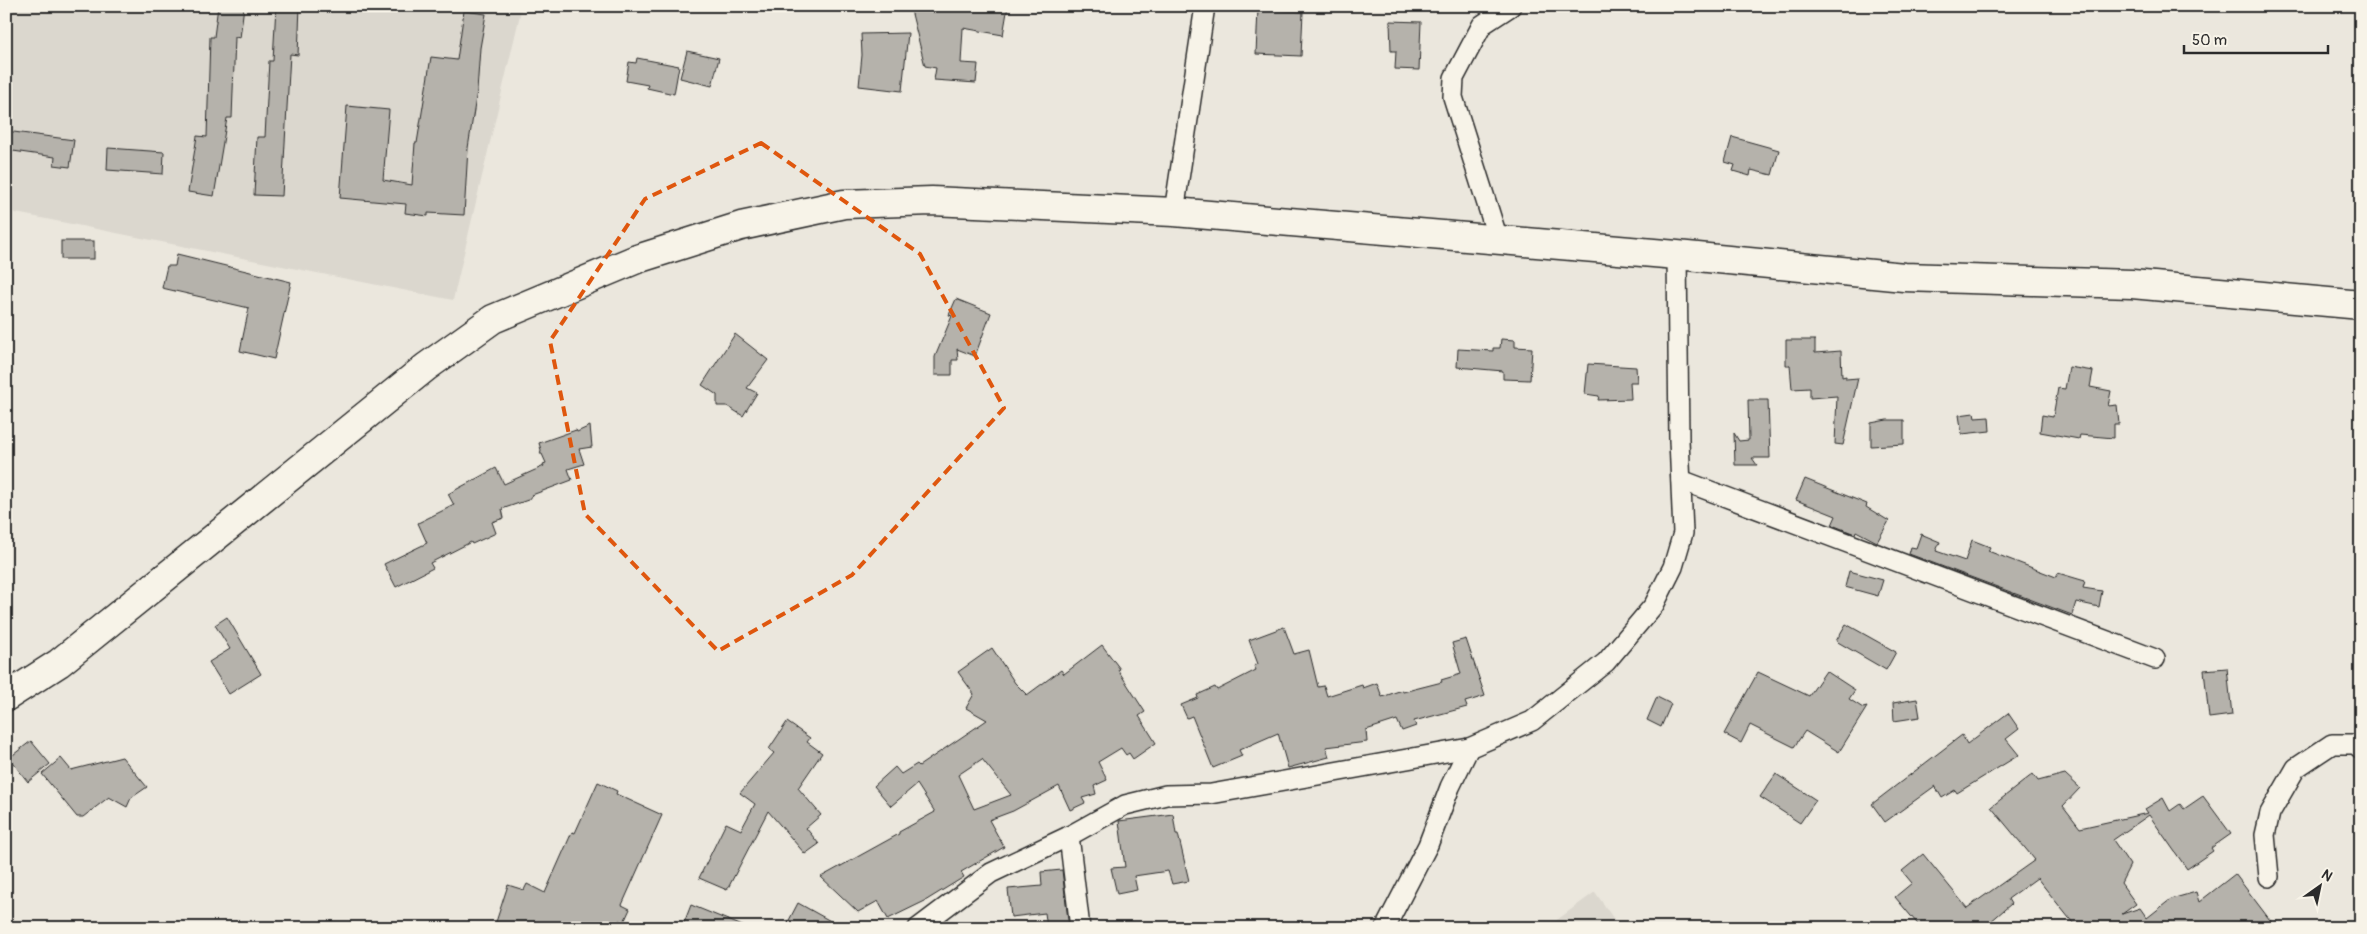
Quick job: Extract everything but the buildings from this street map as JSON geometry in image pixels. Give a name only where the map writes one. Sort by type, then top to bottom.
[{"type":"highway","points":[[6,697],[59,663],[426,366],[493,319],[637,259],[741,226],[844,204],[932,200],[1174,212],[1498,239],[1904,277],[2132,284],[2361,305]]},
{"type":"street","points":[[1174,212],[1205,6]]},
{"type":"street","points":[[1498,239],[1453,97],[1454,78],[1482,25],[1511,6]]},
{"type":"street","points":[[918,928],[991,873],[1069,836],[1125,805],[1166,795],[1212,794],[1469,748],[1532,721],[1606,662],[1654,605],[1673,568],[1683,533],[1677,255]]},
{"type":"street","points":[[1681,480],[2155,659]]},
{"type":"street","points":[[2269,877],[2265,835],[2270,813],[2296,768],[2332,744],[2354,744],[2361,748]]},
{"type":"street","points":[[1385,928],[1428,845],[1450,787],[1469,748]]},
{"type":"street","points":[[1069,836],[1080,928]]},
{"type":"highlighted area","points":[[761,143],[920,254],[1004,408],[852,575],[718,651],[585,514],[550,341],[645,199]]},
{"type":"shaded area","points":[[6,6],[522,6],[453,300],[6,211]]},
{"type":"shaded area","points":[[1595,892],[1620,928],[1546,928]]}]
